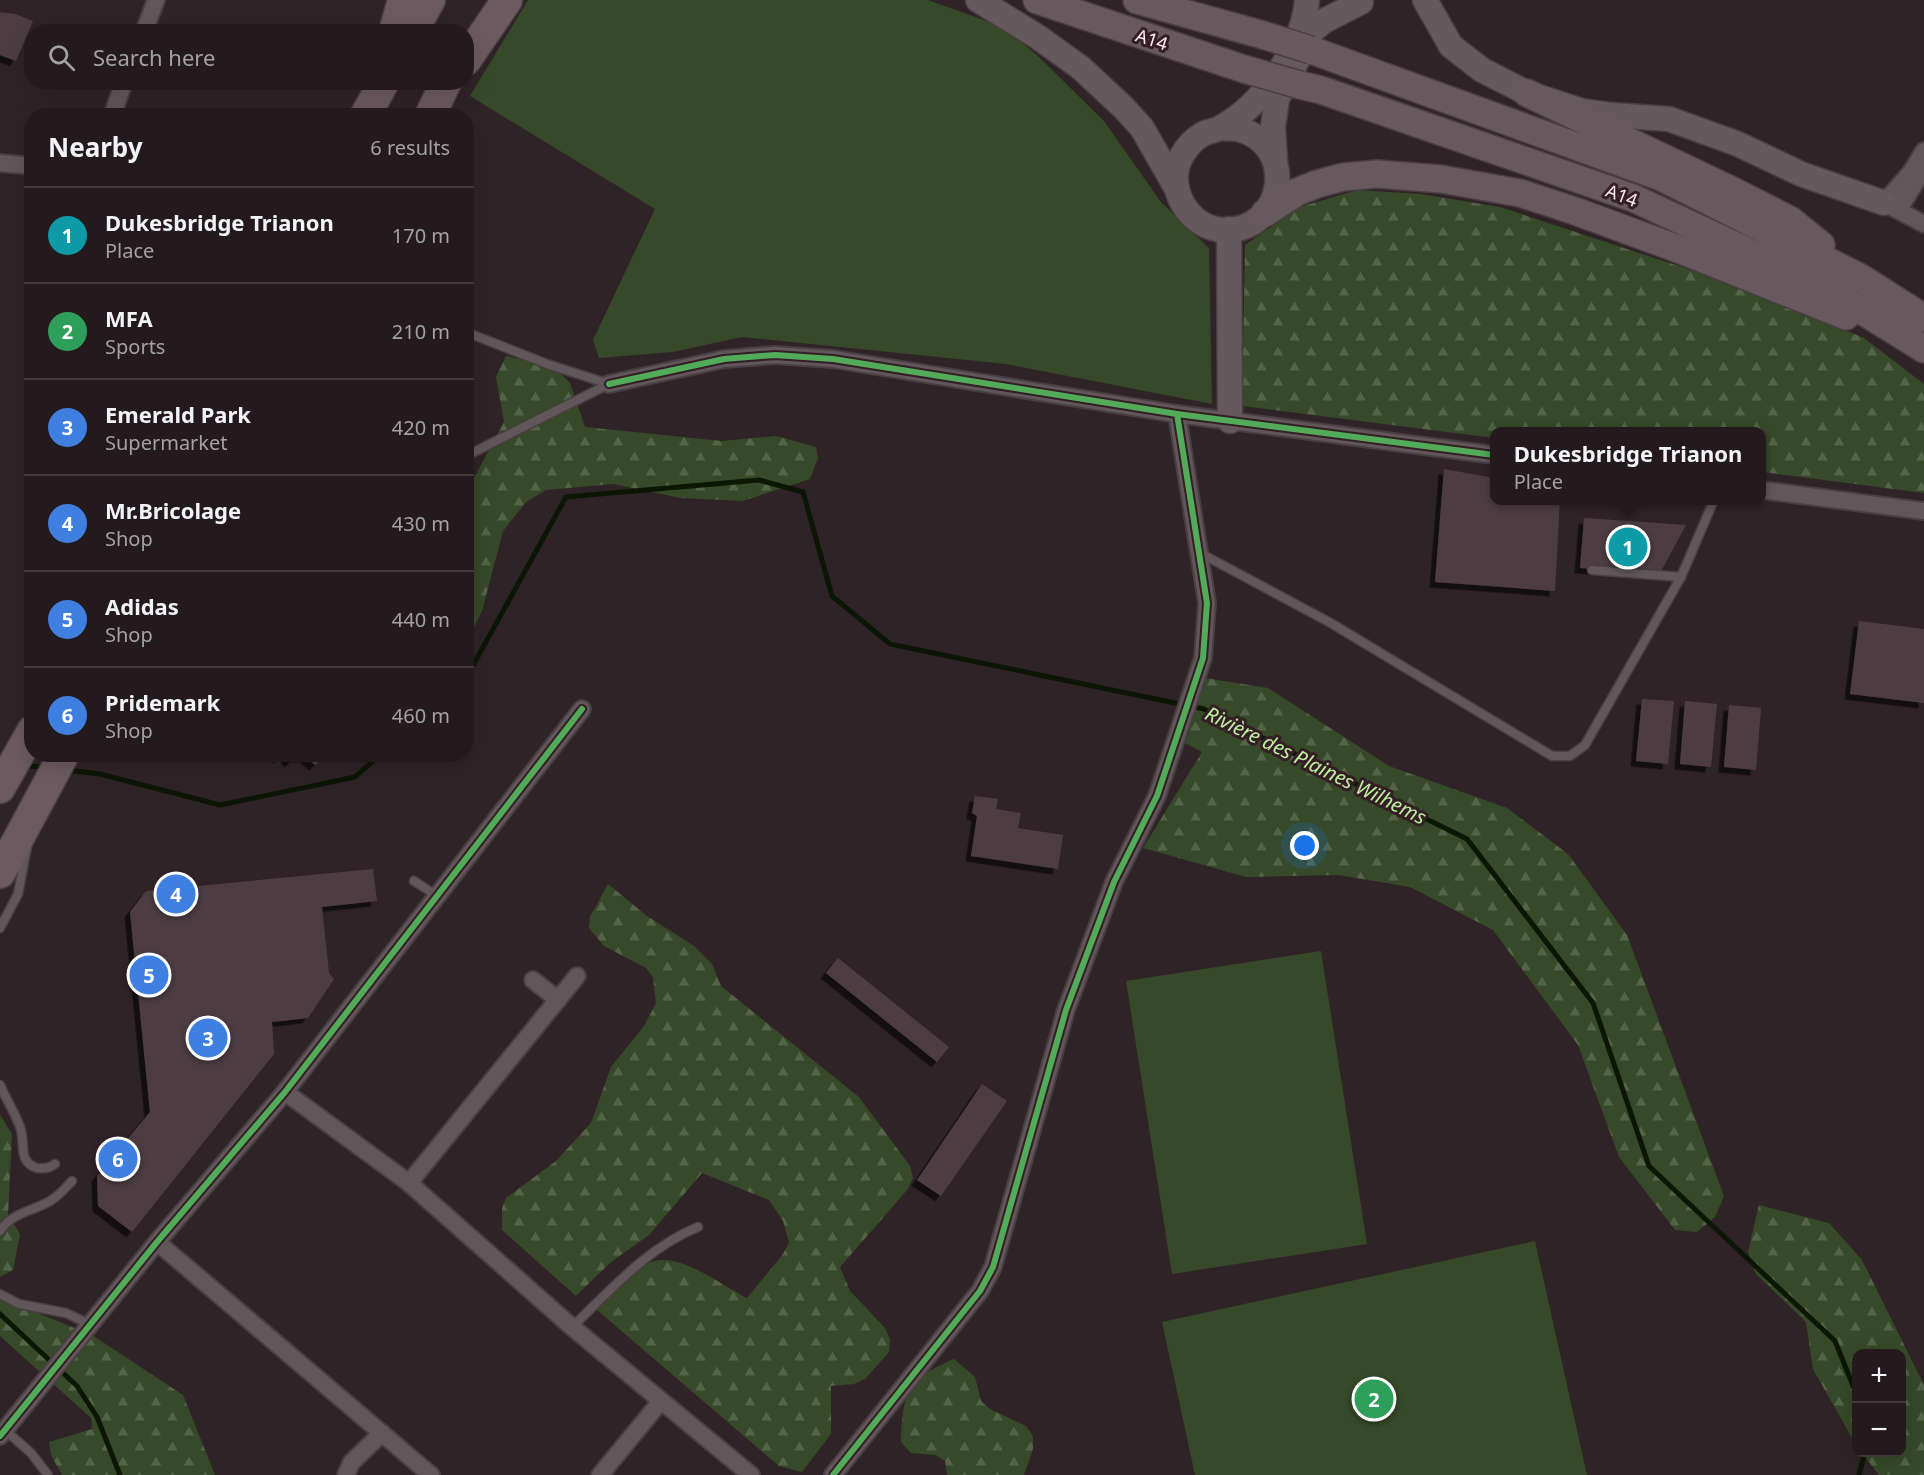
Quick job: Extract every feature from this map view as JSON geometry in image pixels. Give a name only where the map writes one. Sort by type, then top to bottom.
[{"type":"highway","points":[[396,24],[403,0]]},
{"type":"highway","points":[[416,24],[429,0]]},
{"type":"highway","points":[[474,25],[486,0]]},
{"type":"highway","points":[[474,48],[507,0]]},
{"type":"highway","points":[[358,108],[365,90]]},
{"type":"highway","points":[[369,108],[380,90]]},
{"type":"highway","points":[[433,108],[442,90]]},
{"type":"highway","points":[[434,108],[446,90]]},
{"type":"highway","points":[[0,789],[24,744]]},
{"type":"highway","points":[[0,873],[60,762]]},
{"type":"main road","name":"A14","points":[[1137,0],[1263,35],[1311,51],[1661,177],[1861,278],[1924,318]]},
{"type":"main road","name":"A14","points":[[1048,4],[1244,69],[1332,94],[1633,198],[1824,287],[1914,342]]},
{"type":"main road","points":[[1527,93],[1790,220],[1861,278]]},
{"type":"main road","points":[[1265,213],[1297,192],[1317,184],[1343,177],[1377,174],[1441,179],[1520,193],[1649,238],[1914,342]]},
{"type":"street","points":[[147,24],[156,0]]},
{"type":"street","points":[[978,0],[1038,37],[1081,68],[1142,128],[1177,189],[1182,204],[1193,217],[1207,226],[1229,229],[1240,228],[1256,221],[1265,213],[1276,195],[1278,178],[1273,127],[1277,99],[1313,30],[1324,21],[1366,1]]},
{"type":"street","points":[[1220,129],[1260,98],[1285,63],[1304,23],[1307,0]]},
{"type":"street","points":[[1336,0],[1354,4],[1366,1]]},
{"type":"street","points":[[1425,0],[1451,46],[1482,70],[1527,93],[1582,111],[1669,119],[1738,144],[1802,174],[1892,206],[1924,224]]},
{"type":"street","points":[[115,108],[121,90]]},
{"type":"street","points":[[1177,189],[1176,173],[1181,157],[1190,143],[1204,134],[1220,129],[1237,129],[1253,135],[1266,146],[1275,161]]},
{"type":"street","points":[[1892,206],[1924,151]]},
{"type":"street","points":[[0,163],[24,165]]},
{"type":"street","points":[[1892,206],[1924,169]]},
{"type":"street","points":[[1229,229],[1230,421]]},
{"type":"street","points":[[609,384],[724,359],[775,355],[833,359],[1177,414],[1490,454]]},
{"type":"street","points":[[833,1475],[980,1291],[993,1267],[1066,1010],[1114,882],[1157,796],[1203,658],[1207,603],[1177,414]]},
{"type":"street","points":[[1766,491],[1924,511]]},
{"type":"street","points":[[3,1433],[157,1242],[285,1092],[582,709]]},
{"type":"street","points":[[409,1183],[577,976]]},
{"type":"street","points":[[533,980],[558,1000]]},
{"type":"street","points":[[285,1092],[409,1183],[572,1327],[752,1475]]},
{"type":"street","points":[[157,1242],[431,1475]]},
{"type":"street","points":[[600,1475],[661,1401]]},
{"type":"street","points":[[346,1475],[351,1463],[381,1433]]},
{"type":"lane","points":[[474,335],[547,364],[609,384]]},
{"type":"lane","points":[[474,452],[609,384]]},
{"type":"lane","points":[[1199,553],[1329,622],[1552,756],[1570,756],[1585,745],[1681,577],[1712,505]]},
{"type":"lane","points":[[1592,570],[1681,577]]},
{"type":"lane","points":[[0,928],[18,894],[38,804]]},
{"type":"lane","points":[[414,881],[437,896]]},
{"type":"lane","points":[[0,1085],[21,1128],[23,1153],[27,1162],[38,1168],[47,1168],[55,1164]]},
{"type":"lane","points":[[0,1231],[3,1226],[20,1214],[50,1202],[72,1181]]},
{"type":"lane","points":[[572,1327],[651,1253],[679,1234],[698,1227]]},
{"type":"lane","points":[[0,1294],[19,1304],[66,1313],[86,1332]]},
{"type":"lane","points":[[3,1433],[31,1453],[48,1475]]},
{"type":"green space","points":[[528,0],[928,0],[1003,27],[1039,57],[1104,121],[1161,202],[1209,248],[1212,404],[1006,364],[742,337],[673,352],[599,358],[593,340],[655,209],[470,96]]},
{"type":"green space","points":[[1357,190],[1421,194],[1500,207],[1733,284],[1864,338],[1924,384],[1924,493],[1766,473],[1766,427],[1490,427],[1490,437],[1242,406],[1245,245],[1300,207]]},
{"type":"green space","points":[[506,356],[553,366],[570,383],[585,427],[722,441],[776,436],[816,447],[818,458],[810,479],[743,501],[681,498],[613,484],[546,490],[526,502],[503,531],[482,611],[474,627],[474,478],[504,422],[496,377]]},
{"type":"green space","points":[[1199,677],[1268,688],[1389,766],[1507,808],[1568,854],[1627,935],[1724,1196],[1715,1217],[1697,1232],[1675,1230],[1619,1157],[1578,1045],[1493,930],[1410,887],[1338,875],[1246,877],[1143,848],[1202,752],[1183,742]]},
{"type":"green space","points":[[608,884],[647,916],[694,946],[712,964],[721,986],[859,1097],[910,1166],[913,1178],[908,1189],[840,1267],[850,1291],[885,1328],[890,1339],[889,1352],[865,1379],[854,1384],[831,1386],[831,1434],[802,1472],[779,1466],[597,1310],[637,1271],[649,1263],[660,1260],[686,1265],[747,1298],[783,1254],[789,1242],[783,1221],[769,1200],[702,1173],[649,1235],[610,1263],[576,1296],[502,1230],[502,1208],[506,1198],[556,1161],[591,1123],[611,1067],[644,1026],[656,1003],[653,977],[646,968],[604,946],[589,928],[590,917]]},
{"type":"green space","points":[[1321,951],[1367,1244],[1172,1274],[1126,981]]},
{"type":"green space","points":[[0,1115],[12,1134],[8,1215],[20,1234],[13,1270],[0,1277]]},
{"type":"green space","points":[[1759,1205],[1829,1223],[1862,1260],[1924,1385],[1924,1475],[1879,1475],[1865,1457],[1906,1457],[1906,1349],[1852,1349],[1852,1438],[1813,1369],[1806,1322],[1756,1274],[1748,1252]]},
{"type":"green space","points":[[1535,1241],[1587,1475],[1195,1475],[1162,1322]]},
{"type":"green space","points":[[0,1298],[92,1335],[183,1395],[215,1475],[62,1475],[51,1455],[49,1442],[92,1429],[91,1418],[0,1336]]},
{"type":"green space","points":[[954,1359],[975,1377],[981,1401],[990,1409],[1026,1426],[1033,1436],[1033,1449],[1024,1475],[947,1475],[945,1461],[936,1455],[911,1453],[901,1442],[903,1411],[910,1390],[926,1374]]},
{"type":"building","points":[[0,12],[15,14],[33,21],[32,24],[24,24],[24,42],[16,61],[0,55]]},
{"type":"building","points":[[1444,469],[1490,477],[1490,505],[1560,505],[1555,591],[1435,582]]},
{"type":"building","points":[[1584,518],[1686,525],[1660,573],[1580,568]]},
{"type":"building","points":[[1859,621],[1924,629],[1924,703],[1850,694]]},
{"type":"building","points":[[1642,699],[1674,701],[1668,764],[1636,761]]},
{"type":"building","points":[[1685,701],[1717,704],[1711,767],[1680,764]]},
{"type":"building","points":[[1729,705],[1761,708],[1756,770],[1724,767]]},
{"type":"building","points":[[975,796],[998,799],[996,809],[1021,813],[1018,828],[1063,835],[1058,869],[971,856],[977,816],[972,813]]},
{"type":"building","points":[[373,869],[377,901],[322,907],[329,973],[334,979],[308,1018],[272,1022],[274,1054],[132,1232],[98,1206],[97,1176],[150,1112],[130,912],[146,891]]},
{"type":"building","points":[[838,958],[949,1047],[937,1062],[826,973]]},
{"type":"building","points":[[982,1084],[1007,1101],[941,1196],[917,1180]]},
{"type":"waterway","name":"Rivière des Plaines Wilhems","points":[[474,664],[566,497],[759,480],[803,492],[832,596],[890,644],[1204,709],[1467,839],[1593,1003],[1649,1166],[1835,1341],[1852,1383]]},
{"type":"waterway","name":"Rivière des Plaines Wilhems","points":[[67,770],[100,774],[220,805],[355,777],[372,762]]},
{"type":"waterway","points":[[22,765],[46,768]]},
{"type":"waterway","points":[[0,1314],[77,1386],[97,1417],[120,1475]]},
{"type":"waterway","name":"Rivière des Plaines Wilhems","points":[[1859,1475],[1864,1457]]},
{"type":"cycle path","points":[[609,384],[724,359],[775,355],[833,359],[1177,414],[1490,454]]},
{"type":"cycle path","points":[[833,1475],[980,1291],[993,1267],[1066,1010],[1114,882],[1157,796],[1203,658],[1207,603],[1177,414]]},
{"type":"cycle path","points":[[0,1436],[157,1242],[285,1092],[582,709]]},
{"type":"place","name":"Dukesbridge Trianon","points":[[1628,547]]},
{"type":"place","name":"Mr.Bricolage","points":[[176,894]]},
{"type":"place","name":"Adidas","points":[[149,975]]},
{"type":"place","name":"Emerald Park","points":[[208,1038]]},
{"type":"place","name":"Pridemark","points":[[118,1159]]},
{"type":"place","name":"MFA","points":[[1374,1399]]}]
